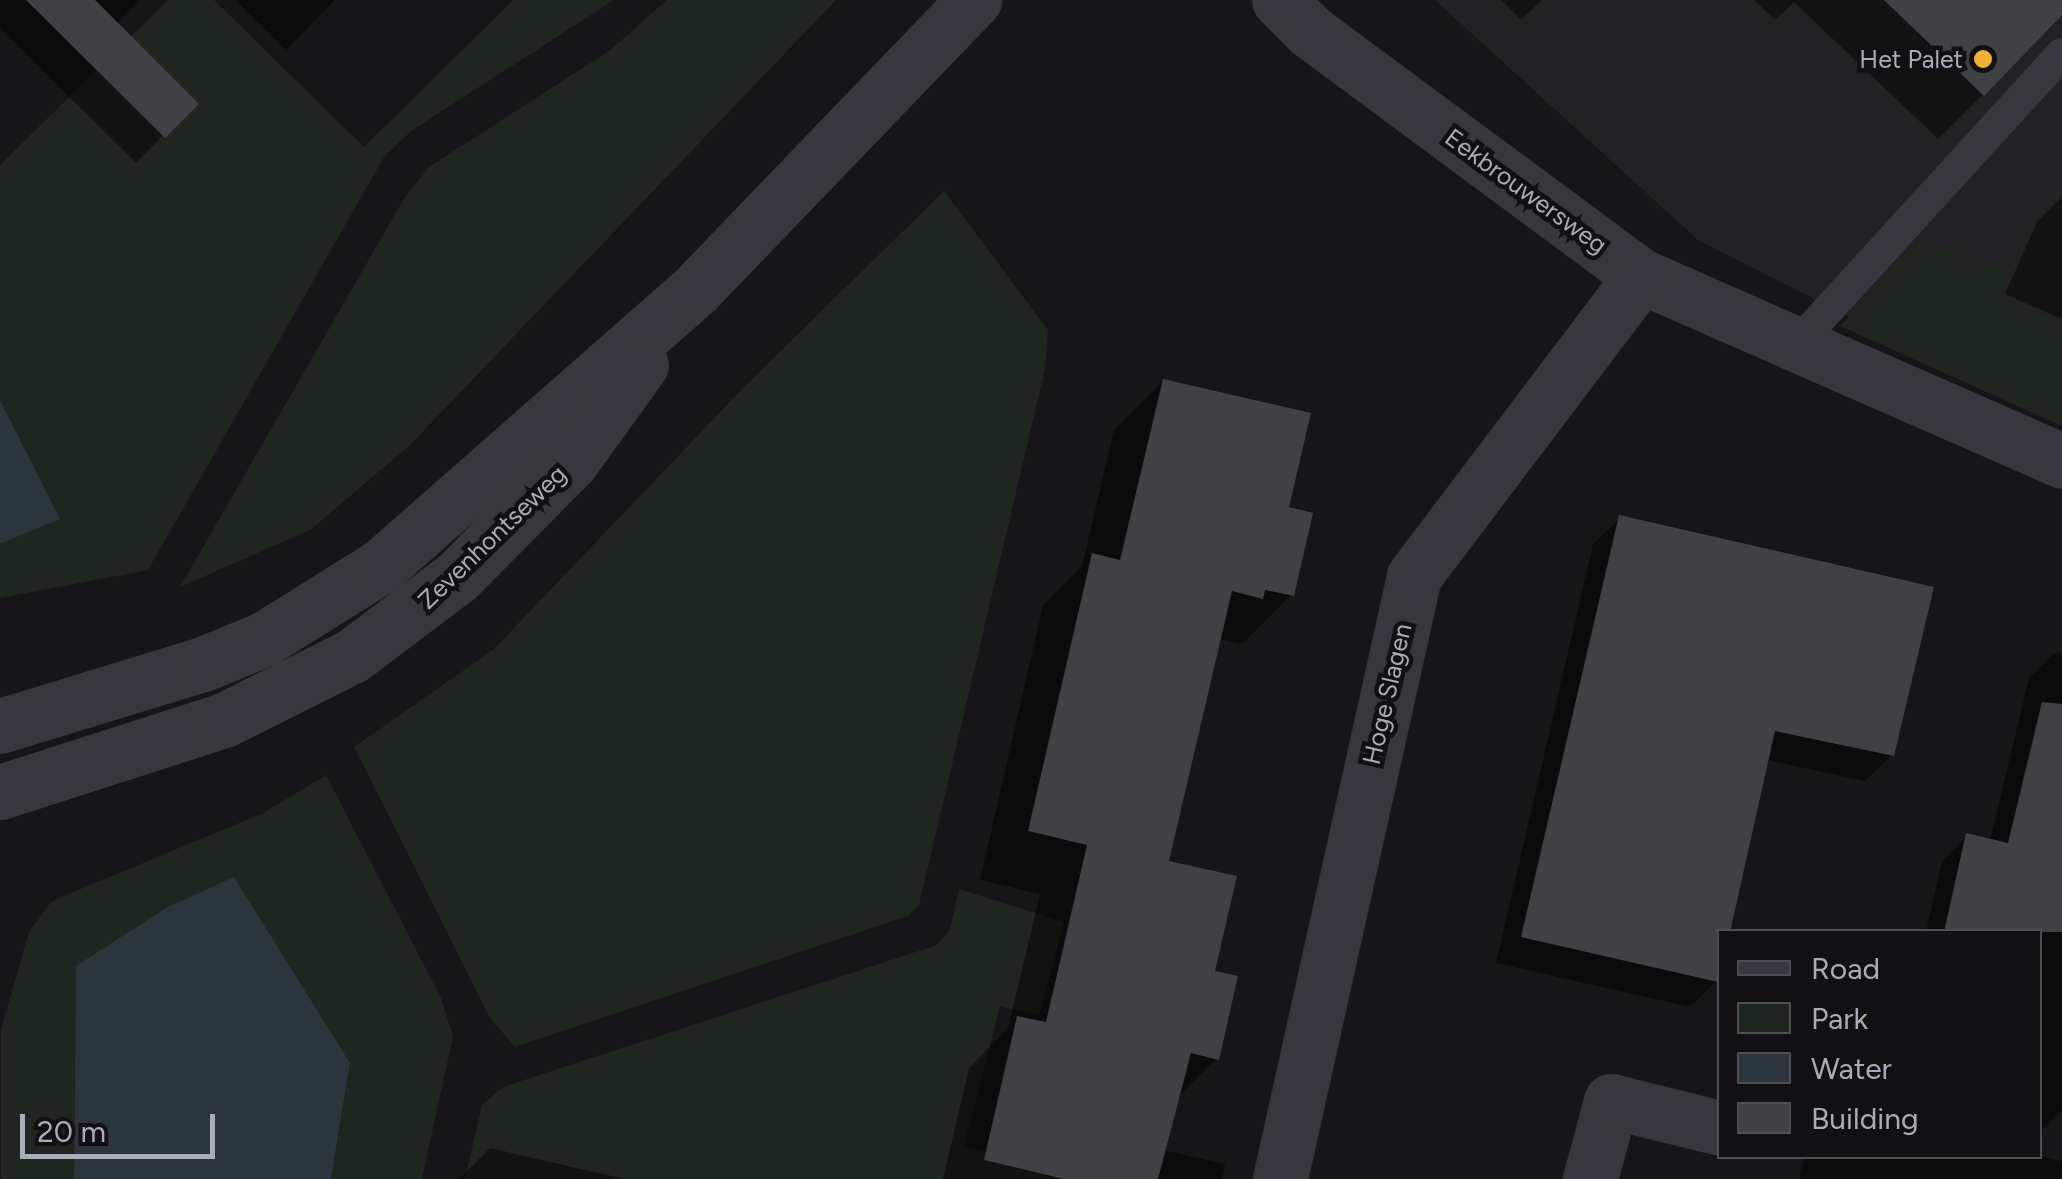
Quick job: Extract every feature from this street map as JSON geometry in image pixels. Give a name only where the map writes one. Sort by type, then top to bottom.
[{"type":"street","name":"Zevenhontseweg","points":[[0,726],[204,664],[328,600],[434,522],[697,288],[974,0]]},
{"type":"street","name":"Eekbrouwersweg","points":[[1278,0],[1311,32],[1641,276],[2062,461]]},
{"type":"street","name":"Hoge Slagen","points":[[1280,1179],[1414,576],[1641,276]]},
{"type":"street","name":"Zevenhontseweg","points":[[0,792],[286,694],[406,619],[457,577],[570,462],[697,288]]},
{"type":"street","points":[[1590,1179],[1611,1101],[1717,1127]]},
{"type":"lane","points":[[1796,345],[2062,54]]},
{"type":"shaded area","points":[[1435,0],[2062,0],[2062,425],[1698,240]]},
{"type":"green space","points":[[168,0],[214,0],[364,147],[513,0],[614,0],[411,131],[384,157],[148,570],[0,598],[0,544],[59,519],[0,400],[0,165]]},
{"type":"green space","points":[[667,0],[836,0],[408,447],[310,530],[180,587],[405,197],[429,167],[609,51]]},
{"type":"green space","points":[[944,191],[1048,330],[1045,369],[919,905],[908,916],[515,1047],[490,1018],[354,747],[494,649],[744,387]]},
{"type":"green space","points":[[1923,241],[2013,274],[2002,296],[2062,324],[2062,426],[1840,326]]},
{"type":"green space","points":[[326,775],[441,998],[453,1036],[422,1179],[331,1179],[350,1063],[76,966],[74,1179],[1,1179],[1,1029],[29,932],[52,901],[263,813]]},
{"type":"green space","points":[[959,889],[1064,922],[1039,1015],[1000,1006],[964,1146],[1088,1179],[465,1179],[482,1105],[503,1087],[937,945],[950,929]]},
{"type":"water","points":[[0,400],[60,519],[0,544]]},
{"type":"water","points":[[234,877],[350,1063],[331,1179],[74,1179],[76,966],[166,908]]},
{"type":"building","points":[[26,0],[95,0],[199,104],[165,138]]},
{"type":"building","name":"Het Palet","points":[[1884,0],[2062,0],[2062,15],[1984,96]]},
{"type":"building","points":[[1163,379],[1311,413],[1289,507],[1313,513],[1294,596],[1265,590],[1263,599],[1232,591],[1169,861],[1237,876],[1215,971],[1238,976],[1219,1060],[1191,1053],[1158,1179],[1064,1179],[984,1160],[1017,1016],[1046,1022],[1087,845],[1028,831],[1092,553],[1120,560]]},
{"type":"building","points":[[1619,515],[1934,587],[1894,756],[1775,731],[1731,929],[1717,929],[1717,982],[1521,937]]},
{"type":"building","points":[[2042,702],[2062,704],[2062,932],[1945,929],[1966,833],[2008,843]]},
{"type":"place","name":"Het Palet","points":[[1983,59]]}]
